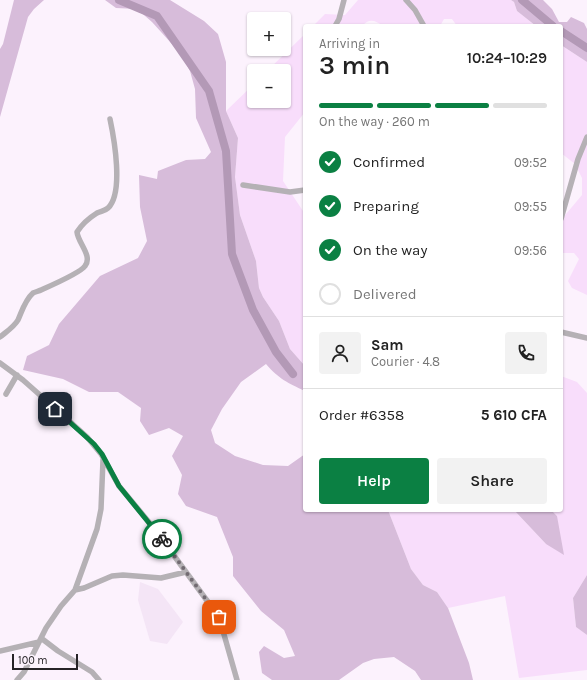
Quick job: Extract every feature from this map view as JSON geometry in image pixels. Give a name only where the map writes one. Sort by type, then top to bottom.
[{"type":"street","points":[[336,24],[344,0]]},
{"type":"street","points":[[406,0],[415,10],[423,24]]},
{"type":"street","points":[[0,337],[17,321],[28,298],[34,292],[79,271],[85,266],[87,260],[86,254],[77,237],[77,232],[88,219],[107,209],[111,204],[116,184],[117,168],[114,138],[110,119]]},
{"type":"street","points":[[563,212],[576,165],[587,137]]},
{"type":"street","points":[[243,185],[290,192],[303,190]]},
{"type":"street","points":[[563,332],[587,338]]},
{"type":"street","points":[[0,363],[17,375],[87,437],[103,458],[119,486],[153,527],[219,617],[237,680]]},
{"type":"street","points":[[6,394],[17,375]]},
{"type":"street","points":[[17,680],[24,672],[54,616],[75,590],[97,529],[101,509],[103,458]]},
{"type":"street","points":[[75,590],[84,588],[112,576],[123,575],[161,578],[186,572]]},
{"type":"street","points":[[0,651],[40,640],[92,672],[99,680]]},
{"type":"shaded area","points":[[14,0],[44,0],[28,17],[0,117],[0,49],[3,44]]},
{"type":"shaded area","points":[[105,0],[170,0],[204,21],[218,34],[226,62],[226,111],[238,138],[235,177],[240,215],[256,261],[259,288],[263,297],[279,321],[290,349],[303,364],[303,390],[284,380],[266,364],[241,382],[222,409],[211,430],[215,443],[235,456],[263,465],[288,466],[303,455],[303,512],[389,512],[411,569],[423,585],[437,592],[448,608],[469,663],[473,680],[421,680],[415,671],[394,657],[374,659],[363,663],[339,680],[272,680],[262,673],[259,652],[264,646],[284,658],[295,656],[284,630],[261,611],[233,576],[233,557],[217,517],[186,506],[178,494],[182,475],[172,456],[183,436],[169,428],[149,435],[140,421],[141,408],[118,392],[89,392],[63,379],[23,370],[27,356],[49,345],[59,324],[100,276],[138,258],[147,241],[140,207],[139,175],[157,179],[158,171],[186,160],[205,159],[211,152],[196,118],[195,89],[190,71],[181,54],[152,22],[137,9],[116,8]]},
{"type":"shaded area","points":[[358,0],[511,0],[514,2],[517,11],[533,24],[456,24],[452,19],[444,19],[441,24],[380,24],[370,21],[364,24],[315,24],[325,14],[345,15]]},
{"type":"shaded area","points":[[511,0],[543,0],[552,9],[559,22],[567,22],[571,17],[584,23],[587,29],[587,62],[563,46],[563,24],[533,24],[517,11],[514,2]]},
{"type":"shaded area","points":[[303,36],[303,114],[285,137],[283,181],[303,211],[303,364],[290,349],[279,321],[263,297],[259,288],[256,261],[240,215],[235,177],[238,138],[226,111],[247,91],[247,108],[291,108],[291,64],[274,64],[282,56],[291,56],[291,48]]},
{"type":"shaded area","points":[[563,46],[587,62],[587,295],[572,288],[568,281],[579,259],[574,253],[563,253],[563,218],[582,195],[582,178],[575,164],[563,155]]},
{"type":"shaded area","points":[[563,377],[577,382],[587,393],[587,575],[573,598],[576,627],[587,635],[587,670],[519,678],[505,596],[448,608],[437,592],[423,585],[411,569],[389,512],[516,512],[546,544],[557,516],[553,512],[563,512]]},
{"type":"shaded area","points":[[516,512],[553,512],[557,516],[564,555],[546,544]]},
{"type":"shaded area","points":[[587,575],[587,635],[576,627],[573,598]]},
{"type":"shaded area","points":[[140,582],[158,589],[183,622],[167,644],[150,641],[138,600]]},
{"type":"waterway","points":[[119,0],[157,16],[209,91],[226,151],[232,254],[253,310],[276,352],[293,374]]},
{"type":"waterway","points":[[522,0],[551,24]]},
{"type":"waterway","points":[[563,32],[587,48]]},
{"type":"way so far","points":[[162,539],[219,617]]},
{"type":"route","points":[[55,409],[94,444],[102,454],[108,468],[119,486],[162,539]]}]
